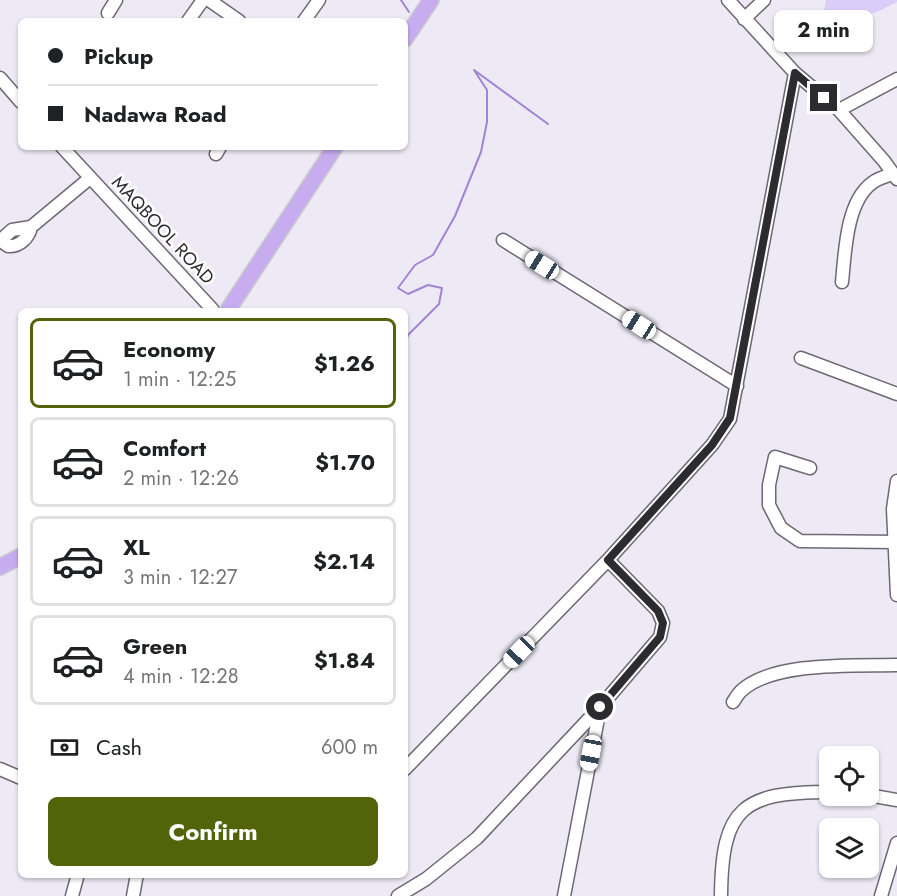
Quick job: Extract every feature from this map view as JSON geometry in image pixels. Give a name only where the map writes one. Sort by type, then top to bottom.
[{"type":"main road","points":[[408,34],[431,0]]},
{"type":"main road","points":[[229,308],[332,150]]},
{"type":"main road","points":[[0,567],[18,558]]},
{"type":"street","points":[[108,13],[116,0]]},
{"type":"street","points":[[190,18],[203,0]]},
{"type":"street","points":[[209,0],[235,18]]},
{"type":"street","points":[[306,18],[319,0]]},
{"type":"street","points":[[728,0],[795,73],[839,110],[895,177]]},
{"type":"street","points":[[744,19],[764,0]]},
{"type":"street","points":[[408,766],[608,560],[712,445],[730,418],[795,73]]},
{"type":"street","points":[[0,78],[18,99]]},
{"type":"street","points":[[839,110],[897,79]]},
{"type":"street","name":"MAQBOOL ROAD","points":[[65,150],[211,308]]},
{"type":"street","points":[[842,282],[848,238],[857,200],[877,179],[895,177]]},
{"type":"street","points":[[0,240],[8,246],[14,246],[28,236],[31,227],[90,178]]},
{"type":"street","points":[[503,240],[737,386]]},
{"type":"street","points":[[801,358],[897,394]]},
{"type":"street","points":[[810,468],[775,457],[769,485],[769,505],[781,528],[800,541],[896,542]]},
{"type":"street","points":[[897,481],[894,502],[897,595]]},
{"type":"street","points":[[398,896],[426,879],[477,838],[600,707],[660,637],[663,623],[658,611],[608,560]]},
{"type":"street","points":[[733,702],[741,690],[787,670],[897,664]]},
{"type":"street","points":[[564,896],[600,707]]},
{"type":"street","points":[[0,769],[18,777]]},
{"type":"street","points":[[721,895],[721,866],[726,838],[735,817],[750,803],[784,795],[819,793]]},
{"type":"street","points":[[879,797],[897,800]]},
{"type":"street","points":[[881,896],[897,843]]},
{"type":"street","points":[[72,896],[77,878]]},
{"type":"street","points":[[133,896],[136,878]]},
{"type":"shaded area","points":[[826,0],[897,0],[897,2],[877,12],[838,23],[824,10]]},
{"type":"waterway","points":[[401,0],[409,12]]},
{"type":"waterway","points":[[408,335],[439,304],[442,288],[428,285],[408,294],[398,288],[415,265],[433,255],[455,216],[481,152],[487,122],[487,90],[474,70],[548,124]]},
{"type":"route","points":[[600,707],[660,637],[663,623],[658,611],[608,560],[712,445],[730,418],[795,73],[824,98]]}]
